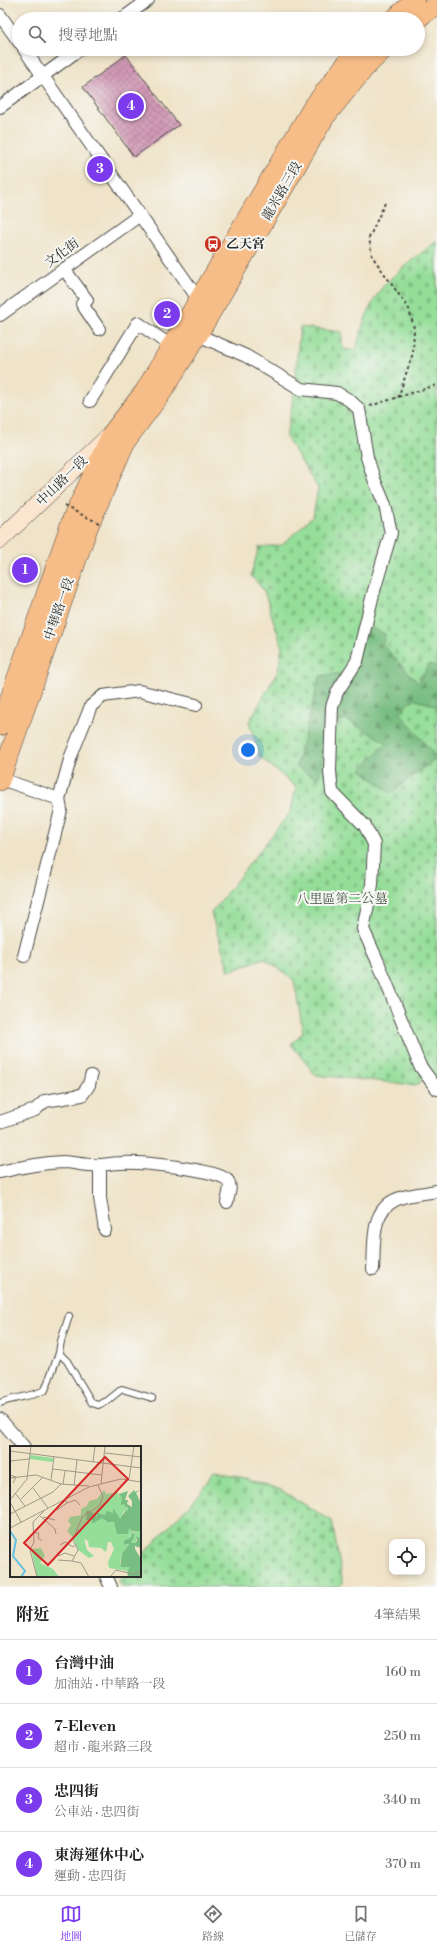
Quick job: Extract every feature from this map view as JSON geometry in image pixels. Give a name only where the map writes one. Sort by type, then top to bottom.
[{"type":"main road","points":[[402,12],[415,0]]},
{"type":"main road","points":[[425,13],[437,5]]},
{"type":"main road","name":"龍米路三段","points":[[119,437],[161,394],[198,335],[206,304],[312,108],[353,56]]},
{"type":"main road","name":"龍米路三段","points":[[119,437],[171,346],[206,304],[325,117],[365,68],[377,56]]},
{"type":"main road","name":"中山路一段","points":[[0,540],[119,437]]},
{"type":"main road","name":"中華路一段","points":[[0,726],[72,519],[119,437]]},
{"type":"main road","name":"中華路一段","points":[[0,780],[119,437]]},
{"type":"street","points":[[128,12],[134,4],[148,0]]},
{"type":"street","points":[[0,15],[12,32]]},
{"type":"street","points":[[29,56],[140,215],[206,304]]},
{"type":"street","points":[[0,107],[70,56]]},
{"type":"street","name":"文化街","points":[[0,315],[140,215]]},
{"type":"street","points":[[64,269],[87,300],[82,304],[99,329]]},
{"type":"street","points":[[90,401],[138,323],[171,346]]},
{"type":"street","points":[[198,335],[246,356],[301,389],[337,393],[350,400],[359,409],[368,457],[374,479],[385,505],[391,533],[373,594],[357,661],[337,692],[332,707],[330,771],[332,792],[365,826],[374,844],[372,885],[363,929],[420,1066],[437,1089]]},
{"type":"street","points":[[24,956],[60,810],[59,799],[71,756],[91,706],[103,696],[139,691],[196,705]]},
{"type":"street","points":[[0,780],[59,799]]},
{"type":"street","points":[[0,1122],[35,1110],[45,1101],[82,1095],[89,1085],[91,1076]]},
{"type":"street","points":[[0,1172],[28,1166],[66,1162],[100,1166],[122,1163],[164,1166],[220,1174],[228,1181],[230,1187],[227,1202]]},
{"type":"street","points":[[100,1166],[100,1198],[105,1230]]},
{"type":"street","points":[[373,1270],[375,1230],[379,1213],[388,1204],[402,1197],[437,1191]]},
{"type":"street","points":[[0,1419],[23,1446]]},
{"type":"street","points":[[106,1577],[111,1587]]},
{"type":"lane","points":[[0,1403],[13,1398],[34,1395],[45,1390],[52,1368],[60,1353],[61,1341],[69,1316]]},
{"type":"lane","points":[[60,1353],[67,1361],[92,1403],[98,1405],[107,1401],[122,1389],[152,1398]]},
{"type":"path","points":[[385,203],[369,238],[372,256],[409,309],[414,328],[413,353],[398,398]]},
{"type":"path","points":[[359,409],[437,385]]},
{"type":"path","points":[[64,506],[99,523]]},
{"type":"green space","name":"八里區第二公墓","points":[[437,241],[437,666],[429,664],[418,683],[383,645],[385,634],[364,625],[354,672],[320,676],[296,767],[319,779],[326,726],[345,719],[387,743],[361,770],[391,793],[433,760],[437,762],[437,1085],[430,1075],[416,1085],[315,1075],[291,1044],[303,1032],[294,980],[264,958],[229,971],[211,913],[291,811],[296,787],[260,757],[249,722],[278,671],[282,647],[264,591],[251,575],[259,547],[282,545],[313,516],[318,488],[286,437],[292,406],[300,327],[342,332],[343,349],[356,350],[365,320],[379,292],[398,272]]},
{"type":"green space","points":[[364,625],[386,634],[418,682],[429,664],[437,666],[437,706],[412,699],[401,713],[437,757],[437,762],[433,760],[391,793],[360,770],[386,743],[326,727],[319,779],[296,767],[320,676]]},
{"type":"green space","points":[[412,699],[437,706],[437,758],[400,713]]},
{"type":"green space","points":[[214,1478],[279,1489],[332,1521],[343,1583],[339,1587],[122,1587],[119,1580],[122,1577],[141,1577],[141,1557]]},
{"type":"building","points":[[125,56],[127,56],[179,125],[134,157],[83,87]]},
{"type":"place","name":"東海運休中心","points":[[131,106]]},
{"type":"place","name":"忠四街","points":[[100,169]]},
{"type":"place","name":"乙天宮","points":[[213,244]]},
{"type":"place","name":"7-Eleven","points":[[167,314]]},
{"type":"place","name":"台灣中油","points":[[25,570]]}]
